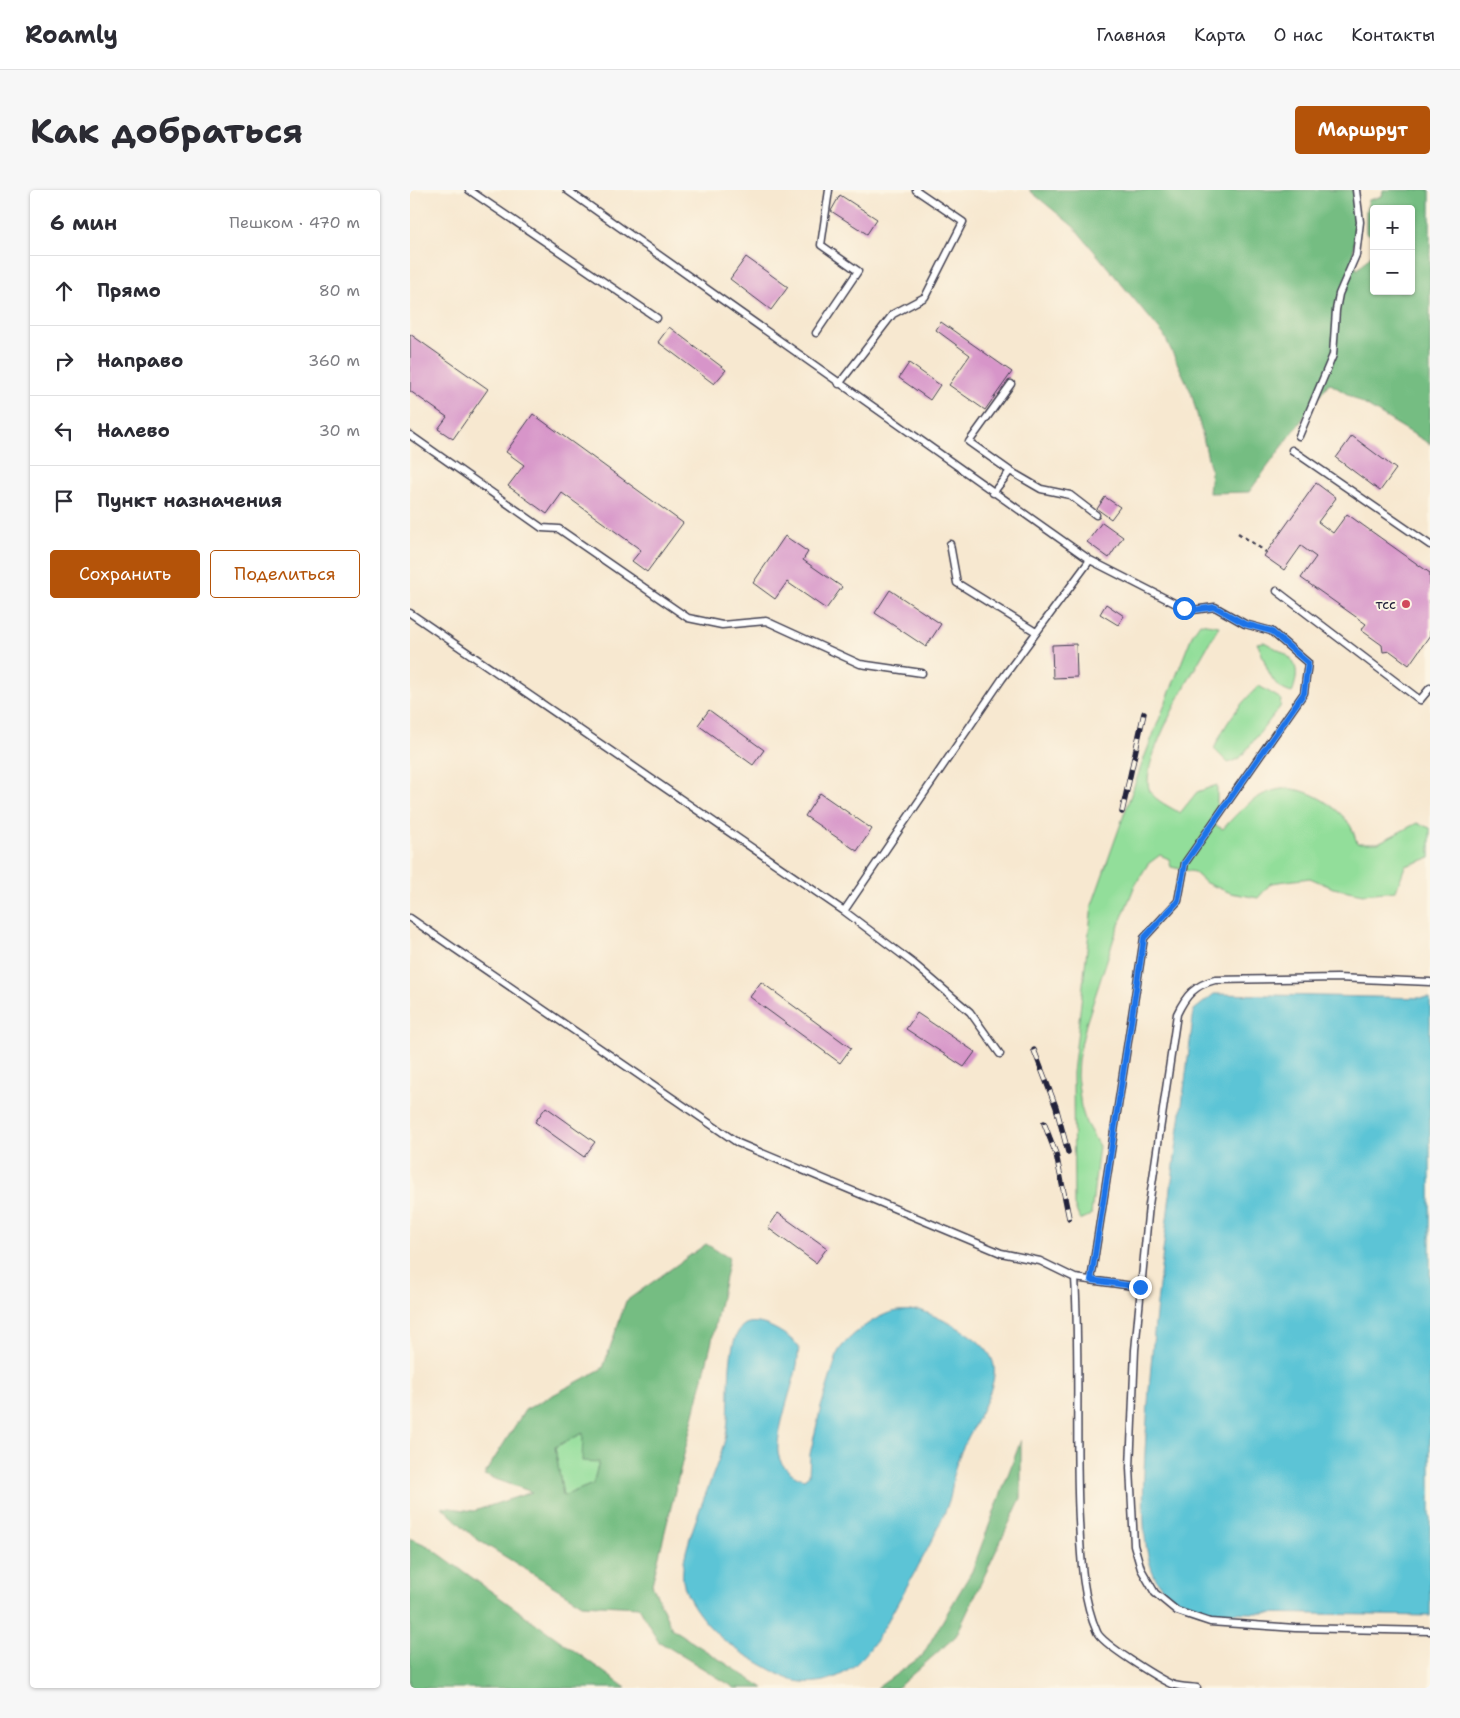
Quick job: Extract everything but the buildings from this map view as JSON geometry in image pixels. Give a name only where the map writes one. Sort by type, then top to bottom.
[{"type":"lane","points":[[469,190],[657,318]]},
{"type":"lane","points":[[567,190],[993,494],[1090,560],[1184,608],[1193,610],[1215,607],[1245,624],[1271,631],[1308,663],[1304,693],[1185,863],[1178,901],[1144,938],[1091,1280]]},
{"type":"lane","points":[[816,333],[858,271],[821,245],[828,190]]},
{"type":"lane","points":[[839,384],[894,314],[925,297],[963,222],[916,190]]},
{"type":"lane","points":[[1299,436],[1333,355],[1339,294],[1356,255],[1360,222],[1356,190]]},
{"type":"lane","points":[[1012,384],[969,442],[1010,471],[1042,489],[1070,495],[1096,515]]},
{"type":"lane","points":[[410,435],[542,528],[559,529],[688,618],[722,625],[766,621],[860,664],[922,673]]},
{"type":"lane","points":[[1292,450],[1430,544]]},
{"type":"lane","points":[[993,494],[1010,471]]},
{"type":"lane","points":[[950,544],[957,583],[1036,632]]},
{"type":"lane","points":[[844,910],[1036,632],[1090,560]]},
{"type":"lane","points":[[1277,591],[1420,700],[1430,688]]},
{"type":"lane","points":[[410,613],[844,910],[913,963],[970,1012],[1000,1054]]},
{"type":"lane","points":[[410,918],[738,1143],[1001,1253],[1040,1261],[1076,1278],[1140,1287]]},
{"type":"lane","points":[[1430,982],[1337,978],[1215,980],[1202,983],[1190,991],[1177,1014],[1162,1105],[1140,1287],[1135,1350],[1130,1468],[1134,1545],[1141,1569],[1155,1593],[1177,1611],[1210,1622],[1295,1628],[1430,1631]]},
{"type":"lane","points":[[1076,1278],[1078,1327],[1077,1477],[1082,1564],[1090,1610],[1098,1634],[1111,1647],[1172,1684],[1197,1688]]},
{"type":"path","points":[[1238,533],[1266,552]]},
{"type":"green space","points":[[1029,190],[1353,190],[1356,213],[1353,256],[1357,270],[1370,256],[1370,295],[1415,295],[1415,205],[1370,205],[1370,234],[1366,233],[1366,211],[1369,200],[1382,196],[1383,190],[1430,190],[1430,444],[1329,383],[1249,492],[1209,493],[1211,471],[1191,392],[1164,335],[1074,227]]},
{"type":"green space","points":[[1200,623],[1219,626],[1186,684],[1161,734],[1148,777],[1152,794],[1159,801],[1180,813],[1197,792],[1217,785],[1215,825],[1223,829],[1253,800],[1268,792],[1286,789],[1307,792],[1327,803],[1344,817],[1353,831],[1357,843],[1378,843],[1417,823],[1430,828],[1430,858],[1405,866],[1396,891],[1363,894],[1333,888],[1310,878],[1271,883],[1258,898],[1231,893],[1206,883],[1194,872],[1171,867],[1169,859],[1160,855],[1148,864],[1135,885],[1115,935],[1086,1024],[1078,1059],[1077,1076],[1081,1107],[1086,1123],[1099,1146],[1091,1215],[1080,1220],[1074,1205],[1073,1073],[1092,905],[1144,758],[1193,633]]},
{"type":"green space","points":[[1264,642],[1281,651],[1295,666],[1296,674],[1292,693],[1278,685],[1269,673],[1257,643]]},
{"type":"green space","points":[[1259,686],[1281,699],[1280,707],[1240,758],[1228,763],[1214,749],[1233,715]]},
{"type":"green space","points":[[706,1244],[729,1258],[711,1345],[652,1584],[672,1629],[764,1688],[735,1688],[658,1641],[639,1607],[582,1604],[475,1538],[442,1507],[474,1511],[532,1492],[484,1475],[525,1410],[603,1368],[626,1301]],"holes":[[[583,1433],[582,1461],[599,1462],[593,1484],[563,1496],[555,1447]]]},
{"type":"green space","points":[[583,1433],[599,1462],[593,1484],[563,1496],[555,1447]]},
{"type":"green space","points":[[1021,1440],[1021,1498],[956,1636],[897,1688],[877,1688],[922,1656],[972,1571]]},
{"type":"green space","points":[[410,1538],[428,1546],[626,1688],[413,1688],[410,1686]]},
{"type":"water","points":[[1214,994],[1430,998],[1430,1616],[1198,1612],[1168,1595],[1155,1577],[1150,1563],[1146,1546],[1143,1508],[1154,1328],[1194,1010]]},
{"type":"water","points":[[920,1310],[960,1329],[980,1343],[987,1351],[992,1359],[994,1369],[989,1395],[958,1459],[950,1498],[940,1523],[922,1560],[876,1640],[856,1664],[831,1679],[802,1682],[784,1677],[747,1656],[721,1638],[695,1608],[687,1595],[683,1581],[686,1550],[726,1435],[730,1365],[735,1339],[740,1329],[746,1324],[762,1324],[780,1331],[799,1347],[797,1367],[781,1427],[778,1449],[779,1457],[786,1468],[804,1479],[809,1475],[810,1454],[821,1407],[838,1352],[842,1346],[862,1328],[885,1315],[898,1311]]},
{"type":"railway","points":[[1122,812],[1144,713]]},
{"type":"railway","points":[[1034,1050],[1056,1107],[1068,1152]]},
{"type":"railway","points":[[1044,1123],[1056,1154],[1069,1218]]},
{"type":"place","name":"тсс","points":[[1406,604]]},
{"type":"route","points":[[1140,1287],[1091,1280],[1144,938],[1178,901],[1185,863],[1304,693],[1308,663],[1271,631],[1245,624],[1215,607],[1193,610],[1184,608]]}]
